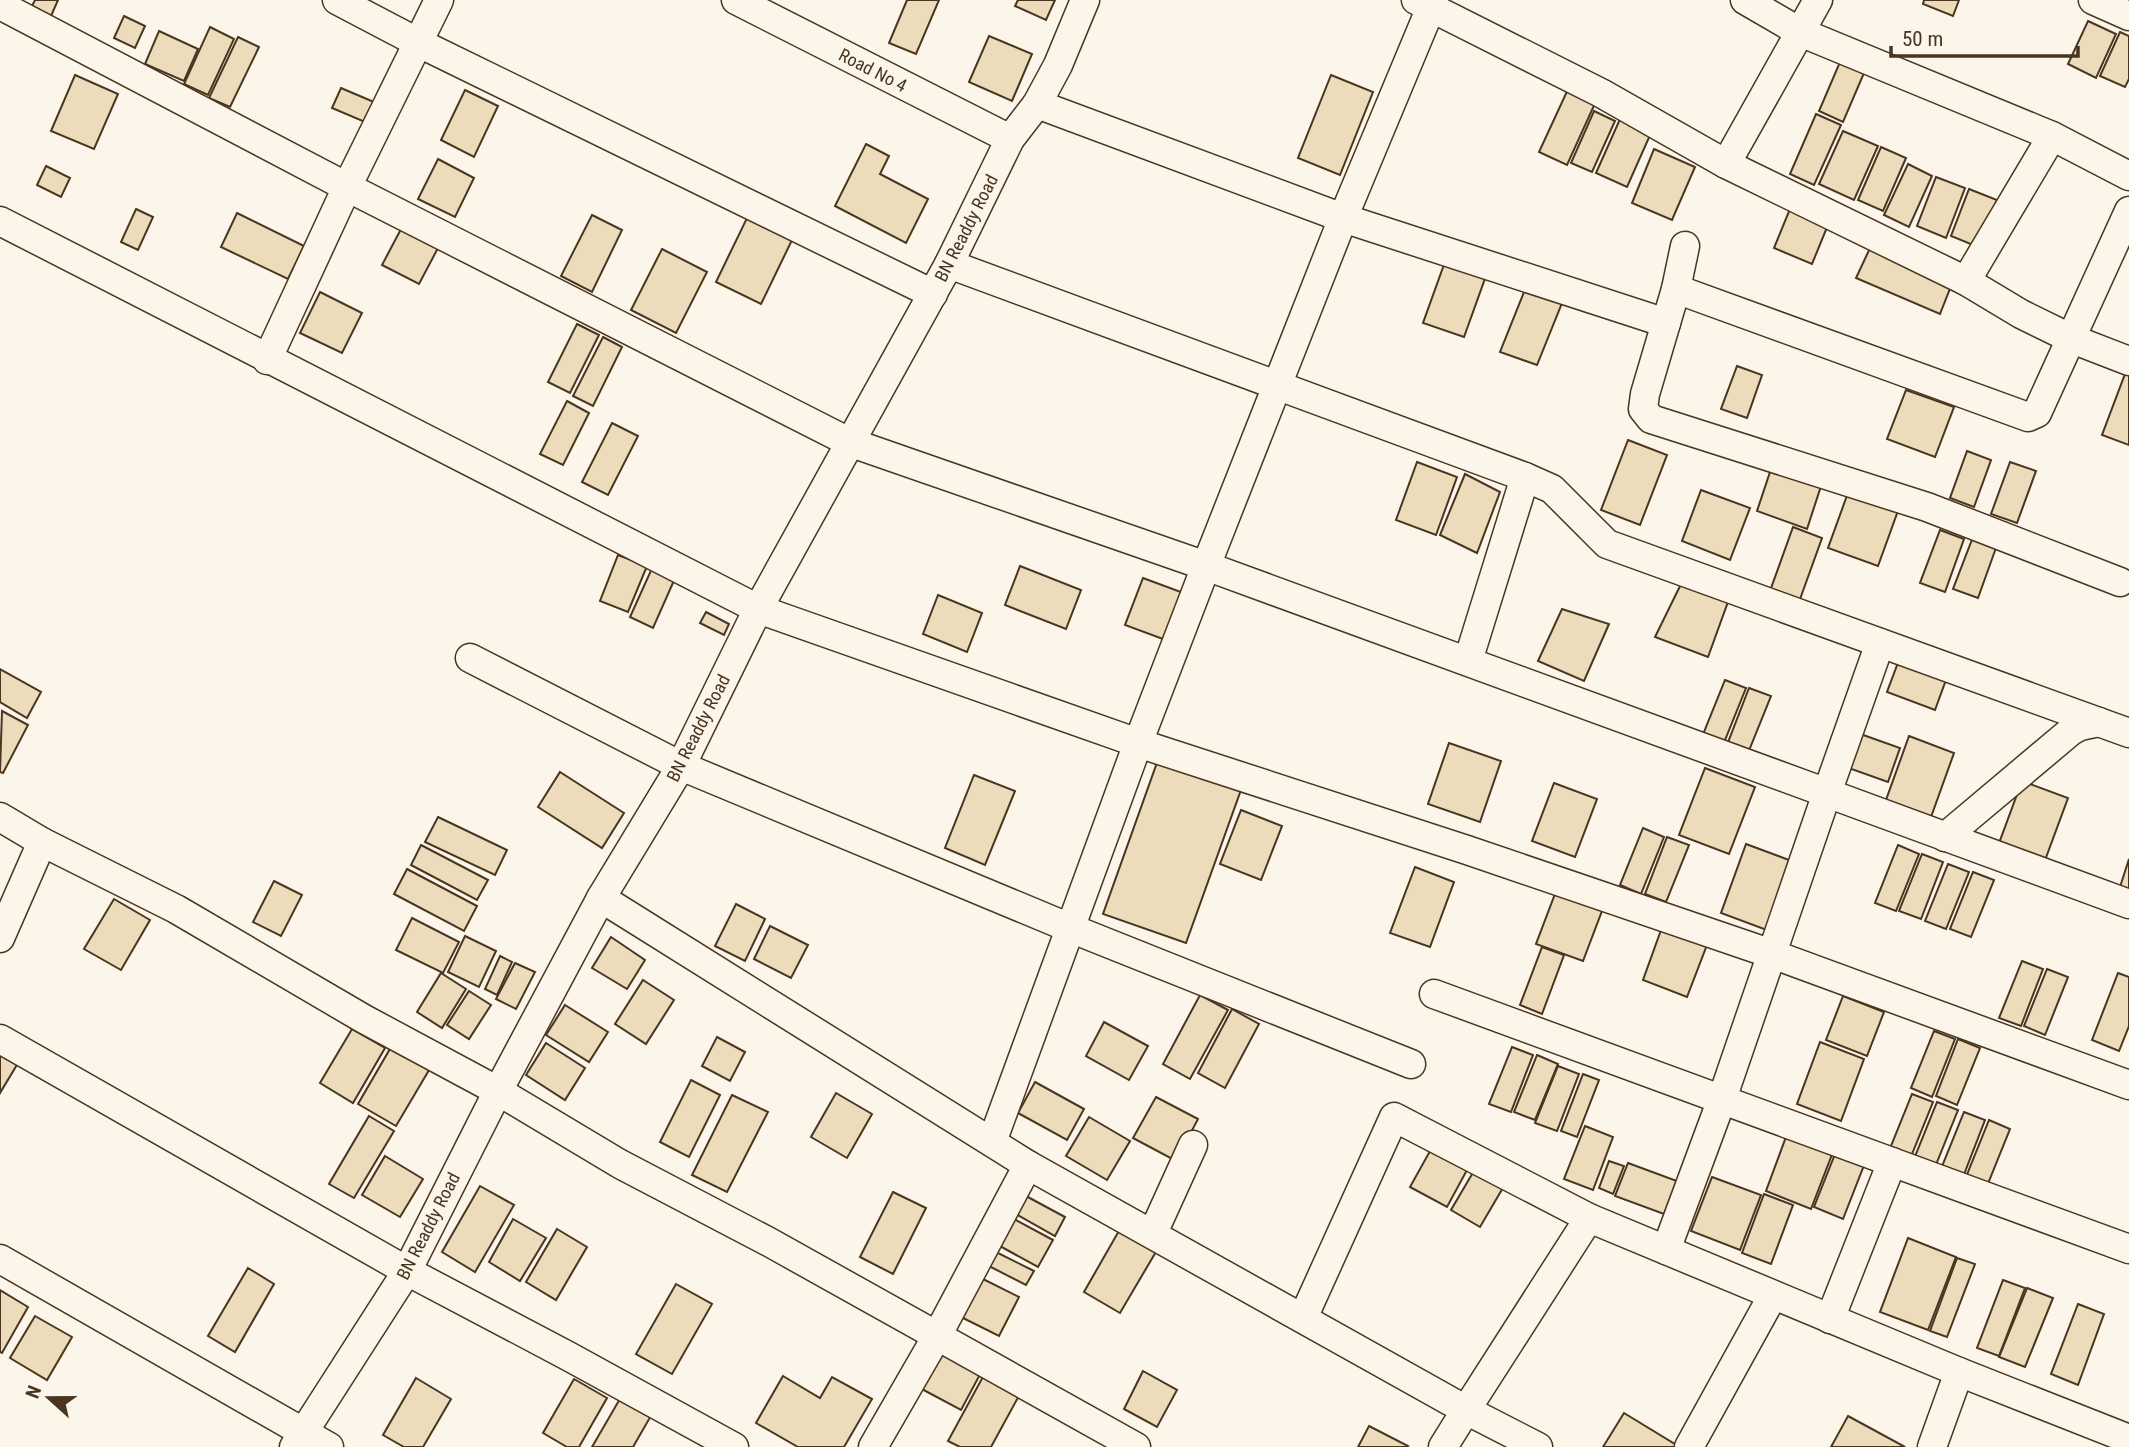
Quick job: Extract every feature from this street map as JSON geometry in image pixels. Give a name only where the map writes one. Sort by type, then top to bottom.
[{"type":"street","points":[[337,0],[417,42],[933,294]]},
{"type":"street","points":[[267,360],[346,187],[439,0]]},
{"type":"street","name":"Road No 4","points":[[736,0],[1010,139]]},
{"type":"street","name":"BN Readdy Road","points":[[298,1440],[407,1271],[498,1091],[601,898],[681,766],[758,609],[949,264],[1010,139],[1037,104],[1058,65],[1085,0]]},
{"type":"street","points":[[1745,0],[1800,32],[2052,136],[2129,176]]},
{"type":"street","points":[[1726,164],[1818,0]]},
{"type":"street","points":[[2093,0],[2129,16]]},
{"type":"street","points":[[992,1142],[1138,743],[1427,3],[1601,93],[1726,164],[1966,281],[2021,314],[2071,339],[2129,361]]},
{"type":"street","points":[[0,5],[346,187],[849,442],[1206,566],[2129,904]]},
{"type":"street","points":[[1037,104],[1343,218],[1666,323]]},
{"type":"street","points":[[1966,281],[2052,136]]},
{"type":"street","points":[[1676,289],[2028,416],[2036,413],[2129,211]]},
{"type":"street","points":[[0,221],[758,609],[1138,743],[1467,850],[1772,954],[2129,1085]]},
{"type":"street","points":[[1685,246],[1676,289],[1644,394],[1643,409],[1651,419],[1927,507],[2120,582]]},
{"type":"street","points":[[949,264],[1525,477],[1552,489],[1607,544],[2129,733]]},
{"type":"street","points":[[1468,661],[1525,477]]},
{"type":"street","points":[[1666,1250],[1722,1099],[1880,643]]},
{"type":"street","points":[[470,658],[681,766],[1070,928],[1411,1064]]},
{"type":"street","points":[[1945,837],[2071,731],[2099,722]]},
{"type":"street","points":[[0,817],[42,842],[176,909],[364,1019],[498,1091],[620,1164],[769,1242],[1136,1447]]},
{"type":"street","points":[[0,938],[42,842]]},
{"type":"street","points":[[601,898],[1028,1165],[1466,1410],[1538,1447]]},
{"type":"street","points":[[1434,994],[2129,1249]]},
{"type":"street","points":[[0,1040],[407,1271],[734,1447]]},
{"type":"street","points":[[1303,1318],[1394,1117],[1589,1218],[1959,1372],[2096,1438],[2129,1439]]},
{"type":"street","points":[[1153,1233],[1193,1145]]},
{"type":"street","points":[[1830,1319],[1892,1162]]},
{"type":"street","points":[[873,1447],[937,1336],[1028,1165]]},
{"type":"street","points":[[1443,1447],[1589,1218]]},
{"type":"street","points":[[0,1259],[298,1440],[330,1447]]},
{"type":"street","points":[[1689,1447],[1773,1295]]},
{"type":"street","points":[[1932,1447],[1959,1372]]},
{"type":"building","points":[[35,0],[58,0],[51,16],[32,6]]},
{"type":"building","points":[[907,0],[939,0],[916,54],[889,43]]},
{"type":"building","points":[[1018,0],[1055,0],[1046,20],[1015,6]]},
{"type":"building","points":[[1924,0],[1959,0],[1953,16],[1923,4]]},
{"type":"building","points":[[124,16],[145,26],[135,48],[114,38]]},
{"type":"building","points":[[2088,21],[2116,34],[2096,78],[2068,64]]},
{"type":"building","points":[[210,27],[234,39],[208,95],[184,84]]},
{"type":"building","points":[[159,31],[198,49],[184,81],[145,64]]},
{"type":"building","points":[[2120,32],[2129,36],[2129,79],[2125,87],[2100,76]]},
{"type":"building","points":[[989,36],[1032,54],[1012,101],[969,82]]},
{"type":"building","points":[[238,37],[259,47],[230,107],[209,98]]},
{"type":"building","points":[[1843,55],[1867,66],[1843,122],[1819,111]]},
{"type":"building","points":[[75,75],[118,94],[94,149],[51,131]]},
{"type":"building","points":[[1331,75],[1373,92],[1340,175],[1298,158]]},
{"type":"building","points":[[1569,87],[1597,99],[1567,165],[1539,152]]},
{"type":"building","points":[[341,88],[381,105],[372,125],[332,108]]},
{"type":"building","points":[[465,90],[498,106],[474,157],[441,140]]},
{"type":"building","points":[[1594,111],[1615,121],[1592,172],[1571,163]]},
{"type":"building","points":[[1816,114],[1841,125],[1814,185],[1790,174]]},
{"type":"building","points":[[1620,119],[1651,133],[1627,187],[1596,173]]},
{"type":"building","points":[[1843,131],[1878,146],[1854,200],[1819,184]]},
{"type":"building","points":[[866,144],[889,156],[880,174],[928,199],[906,243],[835,206]]},
{"type":"building","points":[[1881,147],[1906,158],[1883,211],[1858,200]]},
{"type":"building","points":[[1654,149],[1695,167],[1672,220],[1632,203]]},
{"type":"building","points":[[438,159],[474,178],[455,217],[418,199]]},
{"type":"building","points":[[1908,164],[1932,176],[1909,227],[1884,215]]},
{"type":"building","points":[[46,166],[70,178],[61,197],[37,185]]},
{"type":"building","points":[[1936,177],[1965,188],[1946,238],[1917,226]]},
{"type":"building","points":[[1969,189],[1997,200],[1978,247],[1951,236]]},
{"type":"building","points":[[1792,204],[1830,220],[1812,264],[1774,248]]},
{"type":"building","points":[[136,209],[153,217],[138,250],[121,242]]},
{"type":"building","points":[[237,213],[304,246],[288,279],[221,247]]},
{"type":"building","points":[[592,215],[622,230],[592,292],[561,276]]},
{"type":"building","points":[[747,218],[792,240],[761,304],[716,282]]},
{"type":"building","points":[[401,229],[438,248],[419,284],[382,265]]},
{"type":"building","points":[[1871,246],[1953,281],[1940,314],[1856,278]]},
{"type":"building","points":[[662,249],[707,272],[676,333],[631,310]]},
{"type":"building","points":[[1446,259],[1487,273],[1464,337],[1423,323]]},
{"type":"building","points":[[1526,287],[1562,303],[1537,365],[1500,352]]},
{"type":"building","points":[[320,292],[362,313],[342,353],[300,333]]},
{"type":"building","points":[[577,324],[599,335],[570,393],[548,382]]},
{"type":"building","points":[[603,337],[622,347],[593,406],[573,396]]},
{"type":"building","points":[[1737,366],[1762,375],[1747,418],[1721,409]]},
{"type":"building","points":[[2125,374],[2129,375],[2129,445],[2102,435]]},
{"type":"building","points":[[1906,390],[1954,407],[1935,457],[1887,439]]},
{"type":"building","points":[[567,401],[589,413],[563,465],[540,454]]},
{"type":"building","points":[[612,423],[638,436],[608,495],[582,482]]},
{"type":"building","points":[[1628,440],[1667,455],[1640,525],[1601,510]]},
{"type":"building","points":[[1967,451],[1991,460],[1974,507],[1950,498]]},
{"type":"building","points":[[1417,462],[1457,477],[1436,535],[1396,520]]},
{"type":"building","points":[[2010,462],[2036,471],[2017,523],[1991,514]]},
{"type":"building","points":[[1773,463],[1823,480],[1807,529],[1757,511]]},
{"type":"building","points":[[1465,474],[1500,492],[1477,553],[1440,535]]},
{"type":"building","points":[[1701,490],[1750,508],[1730,560],[1682,541]]},
{"type":"building","points":[[1849,490],[1899,508],[1878,566],[1828,548]]},
{"type":"building","points":[[1793,527],[1822,538],[1799,602],[1770,591]]},
{"type":"building","points":[[1940,530],[1964,539],[1945,592],[1920,583]]},
{"type":"building","points":[[1973,537],[1997,545],[1978,598],[1953,589]]},
{"type":"building","points":[[618,555],[647,566],[628,612],[600,601]]},
{"type":"building","points":[[653,566],[676,576],[653,628],[630,617]]},
{"type":"building","points":[[1020,566],[1081,590],[1066,629],[1005,605]]},
{"type":"building","points":[[1143,578],[1189,595],[1171,642],[1125,625]]},
{"type":"building","points":[[1682,582],[1729,599],[1708,657],[1655,637]]},
{"type":"building","points":[[938,595],[982,613],[967,652],[923,634]]},
{"type":"building","points":[[1562,609],[1609,624],[1584,681],[1538,661]]},
{"type":"building","points":[[706,612],[729,624],[724,635],[700,623]]},
{"type":"building","points":[[1899,660],[1947,677],[1935,710],[1887,692]]},
{"type":"building","points":[[0,669],[41,692],[27,718],[0,702]]},
{"type":"building","points":[[1725,680],[1746,688],[1723,745],[1702,737]]},
{"type":"building","points":[[1749,688],[1771,696],[1748,753],[1727,745]]},
{"type":"building","points":[[2,711],[28,725],[3,773],[0,772]]},
{"type":"building","points":[[1852,731],[1900,748],[1888,782],[1840,765]]},
{"type":"building","points":[[1909,736],[1954,753],[1931,817],[1886,800]]},
{"type":"building","points":[[1449,743],[1501,761],[1480,822],[1428,804]]},
{"type":"building","points":[[1159,757],[1242,787],[1186,943],[1103,914]]},
{"type":"building","points":[[1705,768],[1755,787],[1729,854],[1679,835]]},
{"type":"building","points":[[560,772],[624,813],[602,848],[538,807]]},
{"type":"building","points":[[974,775],[1015,791],[985,865],[945,848]]},
{"type":"building","points":[[2022,781],[2068,798],[2044,863],[1998,846]]},
{"type":"building","points":[[1554,783],[1597,799],[1575,857],[1532,841]]},
{"type":"building","points":[[1241,810],[1282,826],[1261,880],[1220,864]]},
{"type":"building","points":[[438,817],[507,850],[495,875],[425,842]]},
{"type":"building","points":[[1643,828],[1664,837],[1641,894],[1620,885]]},
{"type":"building","points":[[1667,837],[1689,845],[1666,902],[1645,894]]},
{"type":"building","points":[[1746,844],[1797,863],[1772,932],[1721,913]]},
{"type":"building","points":[[421,845],[488,880],[477,900],[411,865]]},
{"type":"building","points":[[1898,845],[1919,854],[1896,911],[1875,903]]},
{"type":"building","points":[[1922,854],[1943,862],[1921,919],[1899,911]]},
{"type":"building","points":[[2129,859],[2129,893],[2119,890]]},
{"type":"building","points":[[1948,864],[1969,872],[1946,929],[1925,921]]},
{"type":"building","points":[[1415,867],[1454,882],[1430,947],[1390,933]]},
{"type":"building","points":[[407,869],[477,906],[464,931],[394,894]]},
{"type":"building","points":[[1973,872],[1994,880],[1971,937],[1950,929]]},
{"type":"building","points":[[274,881],[302,895],[281,936],[253,922]]},
{"type":"building","points":[[1558,886],[1605,903],[1583,961],[1536,944]]},
{"type":"building","points":[[114,899],[150,920],[121,970],[84,949]]},
{"type":"building","points":[[736,904],[765,919],[745,961],[715,946]]},
{"type":"building","points":[[412,918],[459,942],[443,973],[396,950]]},
{"type":"building","points":[[1665,919],[1710,937],[1687,997],[1643,980]]},
{"type":"building","points":[[770,926],[808,945],[791,978],[754,959]]},
{"type":"building","points":[[465,936],[496,951],[479,987],[448,972]]},
{"type":"building","points":[[611,937],[645,960],[627,989],[592,968]]},
{"type":"building","points":[[1542,947],[1564,955],[1542,1014],[1520,1005]]},
{"type":"building","points":[[500,956],[512,962],[497,995],[485,989]]},
{"type":"building","points":[[2022,961],[2043,969],[2021,1026],[1999,1018]]},
{"type":"building","points":[[515,963],[535,972],[516,1009],[496,999]]},
{"type":"building","points":[[2047,969],[2068,977],[2045,1035],[2024,1026]]},
{"type":"building","points":[[441,973],[466,989],[442,1028],[417,1012]]},
{"type":"building","points":[[2118,973],[2129,977],[2129,1026],[2119,1051],[2092,1040]]},
{"type":"building","points":[[643,980],[674,1000],[646,1044],[615,1024]]},
{"type":"building","points":[[469,991],[491,1005],[469,1039],[447,1025]]},
{"type":"building","points":[[1200,995],[1228,1010],[1190,1079],[1163,1064]]},
{"type":"building","points":[[1843,996],[1884,1012],[1867,1056],[1826,1040]]},
{"type":"building","points":[[565,1005],[608,1032],[589,1062],[546,1035]]},
{"type":"building","points":[[1232,1009],[1259,1024],[1225,1088],[1198,1073]]},
{"type":"building","points":[[1104,1022],[1148,1046],[1129,1080],[1086,1056]]},
{"type":"building","points":[[352,1029],[385,1048],[353,1103],[320,1083]]},
{"type":"building","points":[[1934,1031],[1955,1039],[1932,1097],[1911,1088]]},
{"type":"building","points":[[717,1037],[745,1052],[730,1081],[702,1066]]},
{"type":"building","points":[[1958,1039],[1980,1048],[1957,1105],[1936,1096]]},
{"type":"building","points":[[394,1042],[432,1065],[396,1126],[358,1104]]},
{"type":"building","points":[[1820,1042],[1864,1059],[1841,1121],[1797,1104]]},
{"type":"building","points":[[546,1043],[585,1068],[565,1100],[526,1075]]},
{"type":"building","points":[[1512,1047],[1533,1055],[1511,1112],[1489,1104]]},
{"type":"building","points":[[0,1053],[18,1063],[0,1093]]},
{"type":"building","points":[[1537,1055],[1558,1064],[1535,1120],[1514,1112]]},
{"type":"building","points":[[1558,1066],[1579,1074],[1557,1131],[1535,1123]]},
{"type":"building","points":[[1583,1074],[1599,1080],[1577,1137],[1561,1131]]},
{"type":"building","points":[[691,1080],[720,1095],[689,1157],[660,1142]]},
{"type":"building","points":[[1035,1082],[1084,1109],[1067,1140],[1018,1113]]},
{"type":"building","points":[[836,1093],[872,1114],[847,1158],[811,1137]]},
{"type":"building","points":[[1912,1094],[1933,1102],[1910,1159],[1889,1151]]},
{"type":"building","points":[[732,1095],[768,1112],[727,1192],[692,1175]]},
{"type":"building","points":[[1156,1097],[1198,1119],[1176,1161],[1133,1138]]},
{"type":"building","points":[[1937,1102],[1958,1110],[1935,1167],[1914,1159]]},
{"type":"building","points":[[1964,1112],[1985,1120],[1963,1177],[1941,1169]]},
{"type":"building","points":[[369,1116],[394,1131],[354,1198],[329,1184]]},
{"type":"building","points":[[1089,1117],[1130,1141],[1107,1180],[1066,1156]]},
{"type":"building","points":[[1989,1120],[2010,1129],[1987,1186],[1966,1177]]},
{"type":"building","points":[[1585,1126],[1613,1137],[1593,1190],[1564,1179]]},
{"type":"building","points":[[1790,1126],[1836,1144],[1811,1209],[1766,1191]]},
{"type":"building","points":[[1839,1144],[1868,1155],[1843,1219],[1814,1207]]},
{"type":"building","points":[[1430,1151],[1467,1170],[1447,1207],[1410,1187]]},
{"type":"building","points":[[385,1156],[423,1179],[400,1217],[362,1195]]},
{"type":"building","points":[[1609,1161],[1624,1166],[1613,1194],[1599,1188]]},
{"type":"building","points":[[1628,1163],[1677,1181],[1664,1214],[1615,1196]]},
{"type":"building","points":[[1475,1169],[1504,1186],[1480,1227],[1451,1210]]},
{"type":"building","points":[[1712,1177],[1761,1195],[1740,1250],[1691,1231]]},
{"type":"building","points":[[480,1186],[514,1205],[475,1272],[442,1252]]},
{"type":"building","points":[[893,1192],[926,1208],[893,1274],[860,1257]]},
{"type":"building","points":[[1764,1194],[1793,1205],[1771,1264],[1742,1253]]},
{"type":"building","points":[[1026,1196],[1065,1217],[1055,1236],[1016,1214]]},
{"type":"building","points":[[1012,1218],[1053,1240],[1038,1267],[998,1245]]},
{"type":"building","points":[[513,1219],[546,1238],[520,1281],[489,1262]]},
{"type":"building","points":[[557,1229],[587,1247],[556,1300],[526,1282]]},
{"type":"building","points":[[1120,1229],[1157,1250],[1120,1313],[1084,1292]]},
{"type":"building","points":[[1908,1238],[1956,1257],[1928,1330],[1880,1312]]},
{"type":"building","points":[[992,1250],[1034,1271],[1026,1285],[985,1264]]},
{"type":"building","points":[[1957,1258],[1975,1264],[1947,1337],[1930,1331]]},
{"type":"building","points":[[248,1268],[274,1284],[235,1352],[208,1336]]},
{"type":"building","points":[[979,1277],[1019,1297],[999,1336],[959,1316]]},
{"type":"building","points":[[2003,1280],[2025,1288],[1999,1356],[1977,1348]]},
{"type":"building","points":[[676,1284],[712,1304],[672,1374],[636,1354]]},
{"type":"building","points":[[2027,1288],[2053,1298],[2025,1367],[1999,1357]]},
{"type":"building","points":[[0,1290],[28,1307],[2,1353],[0,1352]]},
{"type":"building","points":[[2078,1304],[2104,1314],[2078,1385],[2051,1374]]},
{"type":"building","points":[[35,1316],[72,1337],[47,1380],[10,1358]]},
{"type":"building","points":[[942,1344],[984,1367],[961,1410],[918,1387]]},
{"type":"building","points":[[1143,1371],[1177,1390],[1157,1427],[1124,1409]]},
{"type":"building","points":[[985,1373],[1021,1392],[991,1447],[960,1447],[948,1441]]},
{"type":"building","points":[[783,1376],[820,1398],[832,1377],[872,1399],[844,1447],[798,1447],[756,1423]]},
{"type":"building","points":[[416,1378],[451,1399],[423,1447],[404,1447],[383,1435]]},
{"type":"building","points":[[574,1379],[607,1398],[579,1447],[567,1447],[543,1433]]},
{"type":"building","points":[[621,1397],[652,1414],[633,1447],[592,1447]]},
{"type":"building","points":[[1624,1413],[1678,1446],[1603,1447]]},
{"type":"building","points":[[1848,1416],[1905,1447],[1831,1447]]},
{"type":"building","points":[[1369,1426],[1408,1446],[1358,1447]]}]
